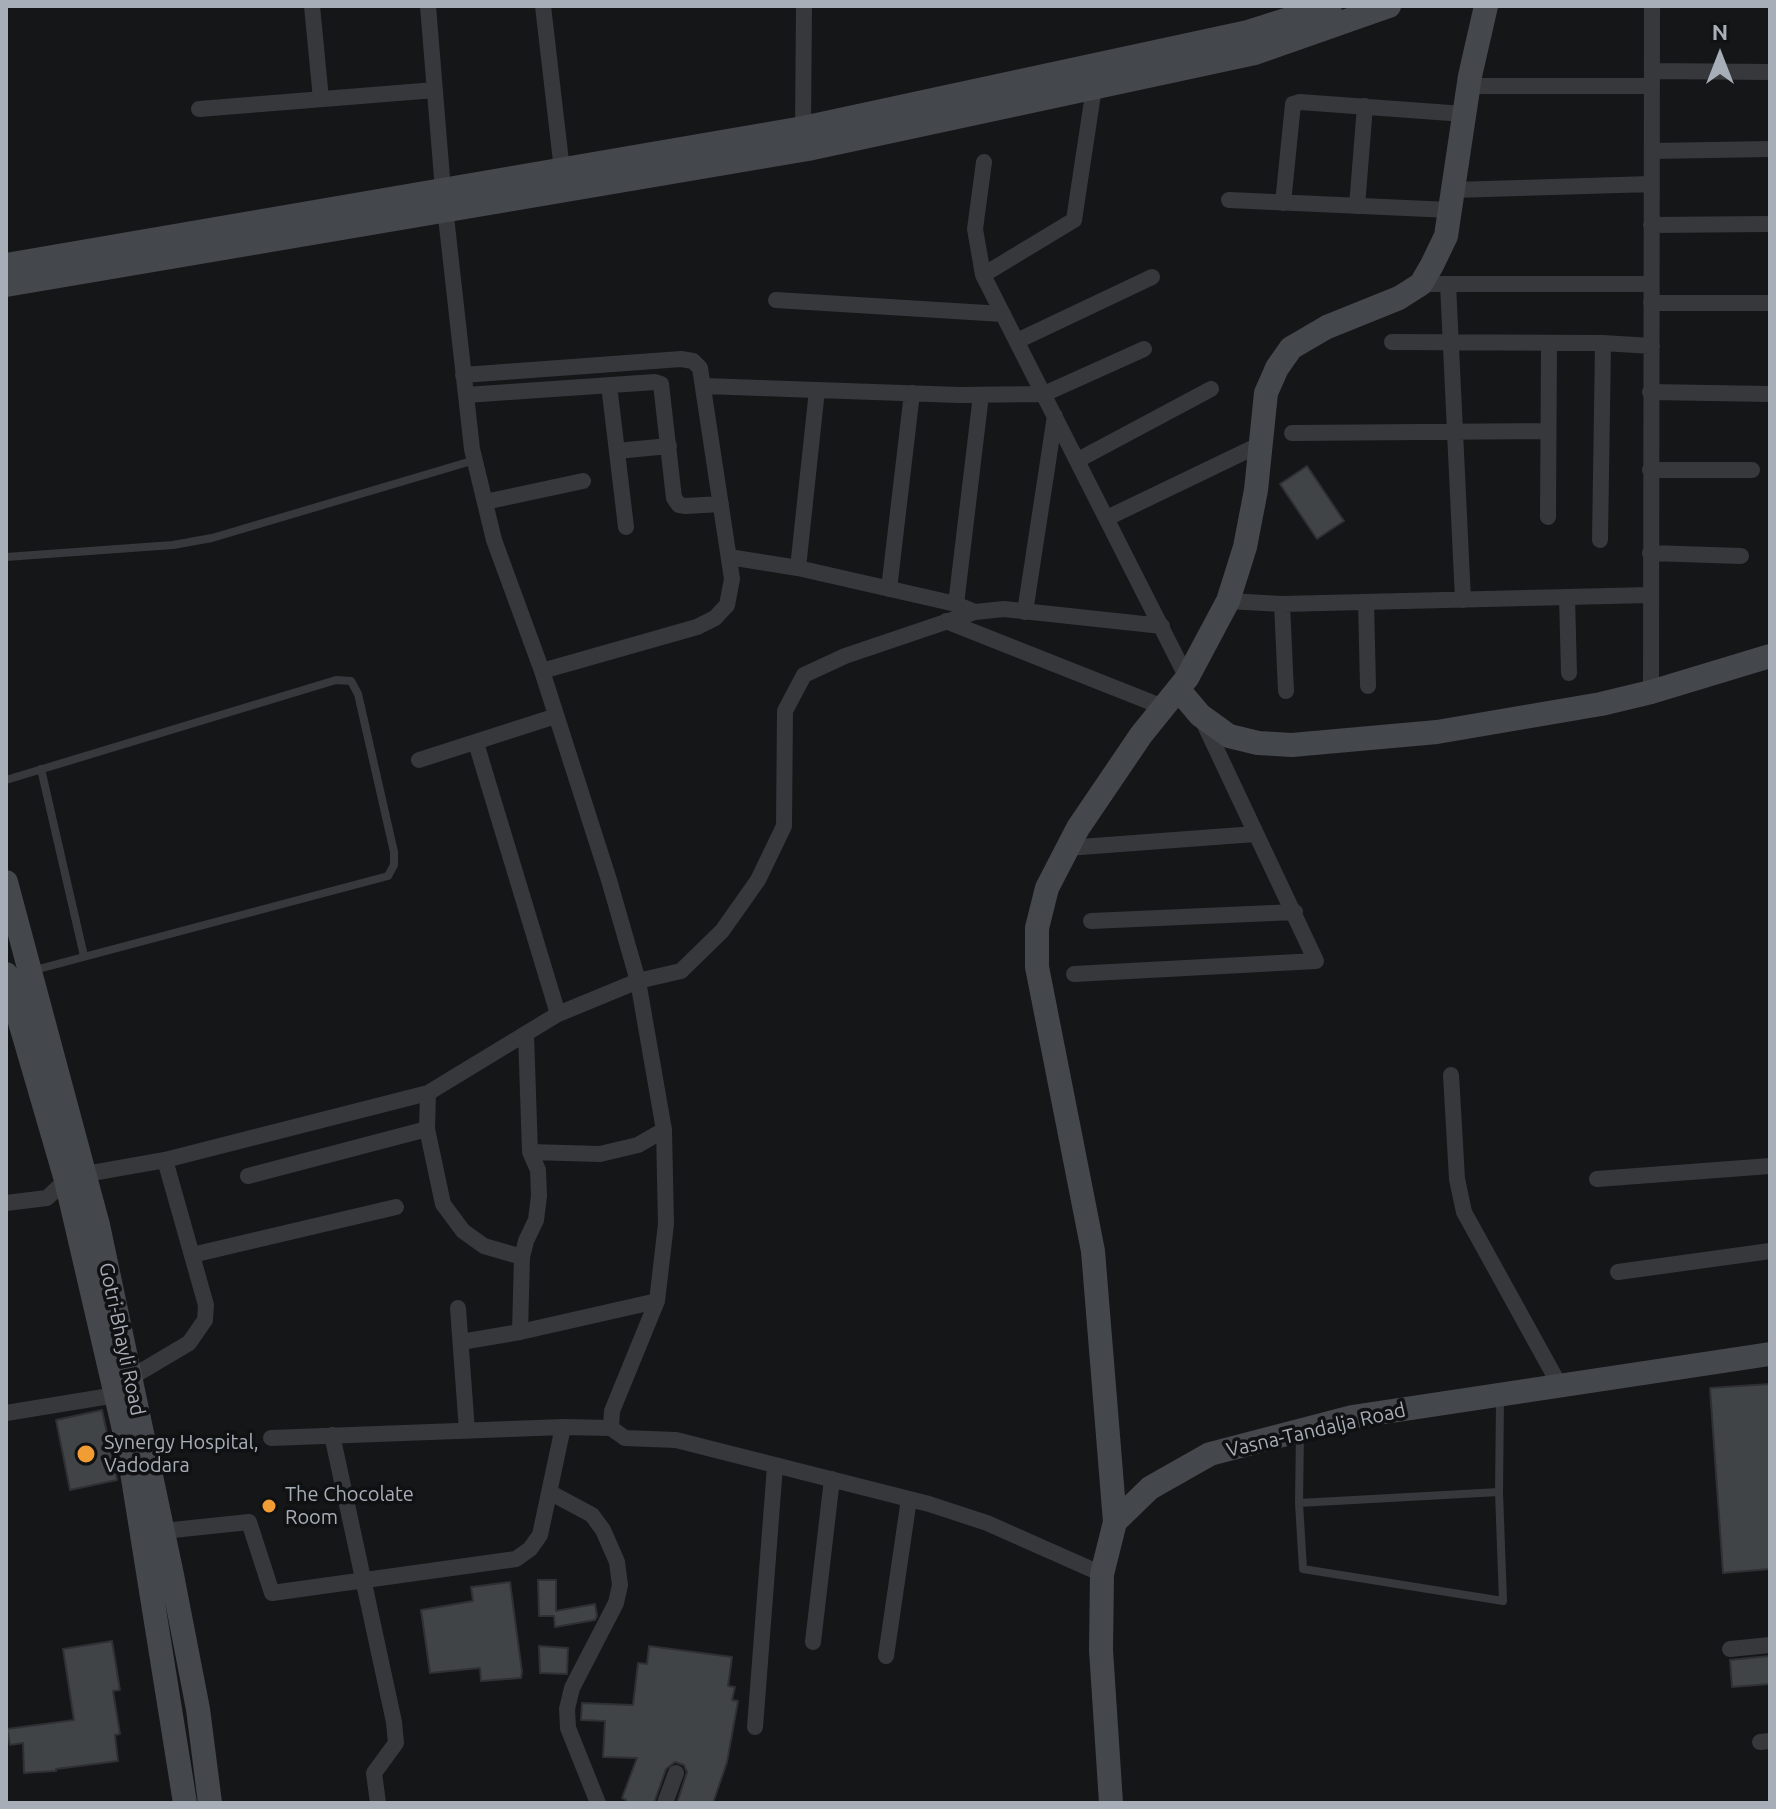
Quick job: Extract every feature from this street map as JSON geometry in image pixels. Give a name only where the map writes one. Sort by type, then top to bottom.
[{"type":"street","points":[[312,6],[321,99]]},
{"type":"street","points":[[428,6],[444,200],[475,460],[494,540],[542,671],[638,981],[664,1130],[666,1224],[657,1301],[612,1411],[611,1428]]},
{"type":"street","points":[[543,6],[562,170]]},
{"type":"street","points":[[803,128],[804,6]]},
{"type":"street","points":[[6,265],[808,149],[1096,76],[1330,6]]},
{"type":"street","points":[[6,285],[444,200],[562,170],[1096,76],[1255,53],[1389,6]]},
{"type":"street","points":[[1111,1803],[1101,1650],[1102,1574],[1115,1522],[1093,1251],[1037,967],[1037,928],[1047,888],[1078,828],[1141,735],[1176,691],[1228,601],[1245,547],[1256,490],[1266,393],[1277,368],[1291,348],[1327,327],[1399,298],[1421,284],[1446,236],[1464,114],[1486,6]]},
{"type":"street","points":[[1651,692],[1652,6]]},
{"type":"street","points":[[1469,86],[1770,72]]},
{"type":"street","points":[[983,275],[1074,220],[1096,76]]},
{"type":"street","points":[[199,109],[435,90]]},
{"type":"street","points":[[1283,203],[1293,104],[1300,102],[1464,114]]},
{"type":"street","points":[[1357,206],[1365,106]]},
{"type":"street","points":[[1652,151],[1770,149]]},
{"type":"street","points":[[984,162],[975,229],[983,275],[1162,626],[1176,691]]},
{"type":"street","points":[[1229,200],[1357,206],[1652,184]]},
{"type":"street","points":[[1651,225],[1770,224]]},
{"type":"street","points":[[1017,341],[1152,277]]},
{"type":"street","points":[[1421,284],[1651,284]]},
{"type":"street","points":[[1448,284],[1463,600]]},
{"type":"street","points":[[776,300],[1003,314]]},
{"type":"street","points":[[1651,303],[1770,303]]},
{"type":"street","points":[[1392,342],[1652,346]]},
{"type":"street","points":[[1548,517],[1549,343]]},
{"type":"street","points":[[1600,540],[1603,343]]},
{"type":"street","points":[[704,386],[981,395],[1044,394],[1144,349]]},
{"type":"street","points":[[463,375],[681,359],[693,361],[700,368],[732,579],[727,605],[715,618],[697,627],[542,671]]},
{"type":"street","points":[[466,395],[661,384],[664,388],[674,498],[679,505],[721,504]]},
{"type":"street","points":[[609,385],[626,527]]},
{"type":"street","points":[[1078,460],[1211,389]]},
{"type":"street","points":[[798,568],[817,390]]},
{"type":"street","points":[[1650,392],[1770,394]]},
{"type":"street","points":[[889,589],[912,393]]},
{"type":"street","points":[[956,604],[981,395]]},
{"type":"street","points":[[1025,612],[1055,416]]},
{"type":"street","points":[[1292,433],[1548,431]]},
{"type":"street","points":[[1107,518],[1261,444]]},
{"type":"street","points":[[617,451],[669,446]]},
{"type":"street","points":[[1650,470],[1752,470]]},
{"type":"street","points":[[485,502],[583,481]]},
{"type":"street","points":[[1650,553],[1741,556]]},
{"type":"street","points":[[729,557],[798,568],[956,604],[975,612]]},
{"type":"street","points":[[1228,601],[1282,604],[1649,595]]},
{"type":"street","points":[[1567,597],[1569,673]]},
{"type":"street","points":[[1366,602],[1368,686]]},
{"type":"street","points":[[1282,604],[1286,691]]},
{"type":"street","points":[[6,1203],[47,1198],[76,1177],[165,1160],[428,1093],[558,1014],[638,981],[681,971],[722,931],[758,880],[784,826],[785,711],[804,675],[845,656],[975,612],[1004,609],[1162,626]]},
{"type":"street","points":[[946,621],[1176,691],[1200,715],[1229,736],[1258,743],[1292,745],[1437,732],[1601,704],[1770,656]]},
{"type":"street","points":[[1074,974],[1316,961],[1200,715]]},
{"type":"street","points":[[419,760],[556,716]]},
{"type":"street","points":[[476,743],[558,1014]]},
{"type":"street","points":[[1067,848],[1255,834]]},
{"type":"street","name":"Gotri-Bhayli Road","points":[[6,882],[18,972],[76,1177],[123,1386],[163,1531],[198,1709],[210,1801]]},
{"type":"street","points":[[1091,921],[1295,912]]},
{"type":"street","points":[[520,1332],[522,1257],[536,1220],[539,1196],[538,1170],[530,1152],[526,1034]]},
{"type":"street","points":[[1451,1075],[1457,1179],[1464,1212],[1560,1386]]},
{"type":"street","points":[[428,1093],[427,1129],[443,1204],[463,1231],[484,1246],[522,1257]]},
{"type":"street","points":[[248,1176],[427,1129]]},
{"type":"street","points":[[530,1152],[600,1154],[638,1145],[664,1130]]},
{"type":"street","points":[[6,1413],[123,1386],[189,1343],[199,1332],[205,1320],[206,1305],[165,1160]]},
{"type":"street","points":[[1597,1179],[1770,1166]]},
{"type":"street","points":[[192,1255],[396,1207]]},
{"type":"street","points":[[1618,1272],[1770,1251]]},
{"type":"street","points":[[461,1342],[657,1301]]},
{"type":"street","points":[[458,1308],[467,1431]]},
{"type":"street","name":"Vasna-Tandalja Road","points":[[1115,1522],[1150,1488],[1210,1454],[1300,1430],[1352,1417],[1770,1354]]},
{"type":"street","name":"Gotri-Bhayli Road","points":[[123,1386],[128,1447],[184,1803]]},
{"type":"street","points":[[271,1438],[563,1427],[611,1428],[625,1438],[676,1440],[909,1499],[987,1523],[1102,1574]]},
{"type":"street","points":[[163,1531],[249,1522],[272,1593],[516,1559],[530,1549],[540,1535],[563,1427]]},
{"type":"street","points":[[332,1435],[396,1743],[374,1773],[378,1803]]},
{"type":"street","points":[[755,1727],[775,1466]]},
{"type":"street","points":[[813,1642],[832,1479]]},
{"type":"street","points":[[551,1493],[592,1515],[612,1547],[617,1562],[620,1585],[616,1603],[572,1688],[567,1709],[568,1728],[598,1803]]},
{"type":"street","points":[[886,1656],[909,1499]]},
{"type":"street","points":[[1730,1649],[1770,1645]]},
{"type":"street","points":[[665,1803],[676,1773]]},
{"type":"street","points":[[184,1803],[210,1801]]},
{"type":"lane","points":[[6,557],[173,545],[212,538],[475,460]]},
{"type":"lane","points":[[6,780],[336,680],[351,681],[358,694],[394,852],[394,865],[388,876],[18,972]]},
{"type":"lane","points":[[41,769],[84,956]]},
{"type":"lane","points":[[1300,1430],[1299,1503],[1303,1569],[1503,1601],[1499,1492],[1500,1395]]},
{"type":"lane","points":[[1299,1503],[1499,1492]]},
{"type":"building","points":[[1307,466],[1344,521],[1317,539],[1280,484]]},
{"type":"building","points":[[1770,1384],[1770,1569],[1723,1573],[1710,1388]]},
{"type":"building","points":[[102,1410],[117,1480],[70,1490],[56,1420]]},
{"type":"building","points":[[538,1580],[556,1580],[556,1611],[595,1604],[595,1620],[555,1627],[554,1616],[539,1616]]},
{"type":"building","points":[[510,1582],[521,1678],[481,1681],[480,1668],[430,1673],[421,1610],[473,1601],[471,1587]]},
{"type":"building","points":[[112,1641],[120,1690],[113,1691],[120,1734],[115,1735],[118,1761],[24,1773],[23,1743],[10,1745],[7,1729],[74,1720],[63,1649]]},
{"type":"building","points":[[539,1646],[568,1648],[567,1674],[540,1673]]},
{"type":"building","points":[[649,1646],[732,1657],[728,1686],[735,1687],[732,1700],[738,1701],[727,1762],[713,1803],[677,1803],[687,1772],[684,1765],[675,1762],[666,1769],[654,1803],[625,1803],[626,1800],[622,1798],[637,1758],[603,1757],[605,1721],[581,1720],[582,1703],[633,1705],[638,1663],[647,1664]]},
{"type":"building","points":[[1770,1656],[1770,1684],[1732,1687],[1730,1660]]},
{"type":"place","name":"Synergy Hospital, Vadodara","points":[[86,1454]]},
{"type":"place","name":"The Chocolate Room","points":[[269,1506]]}]
